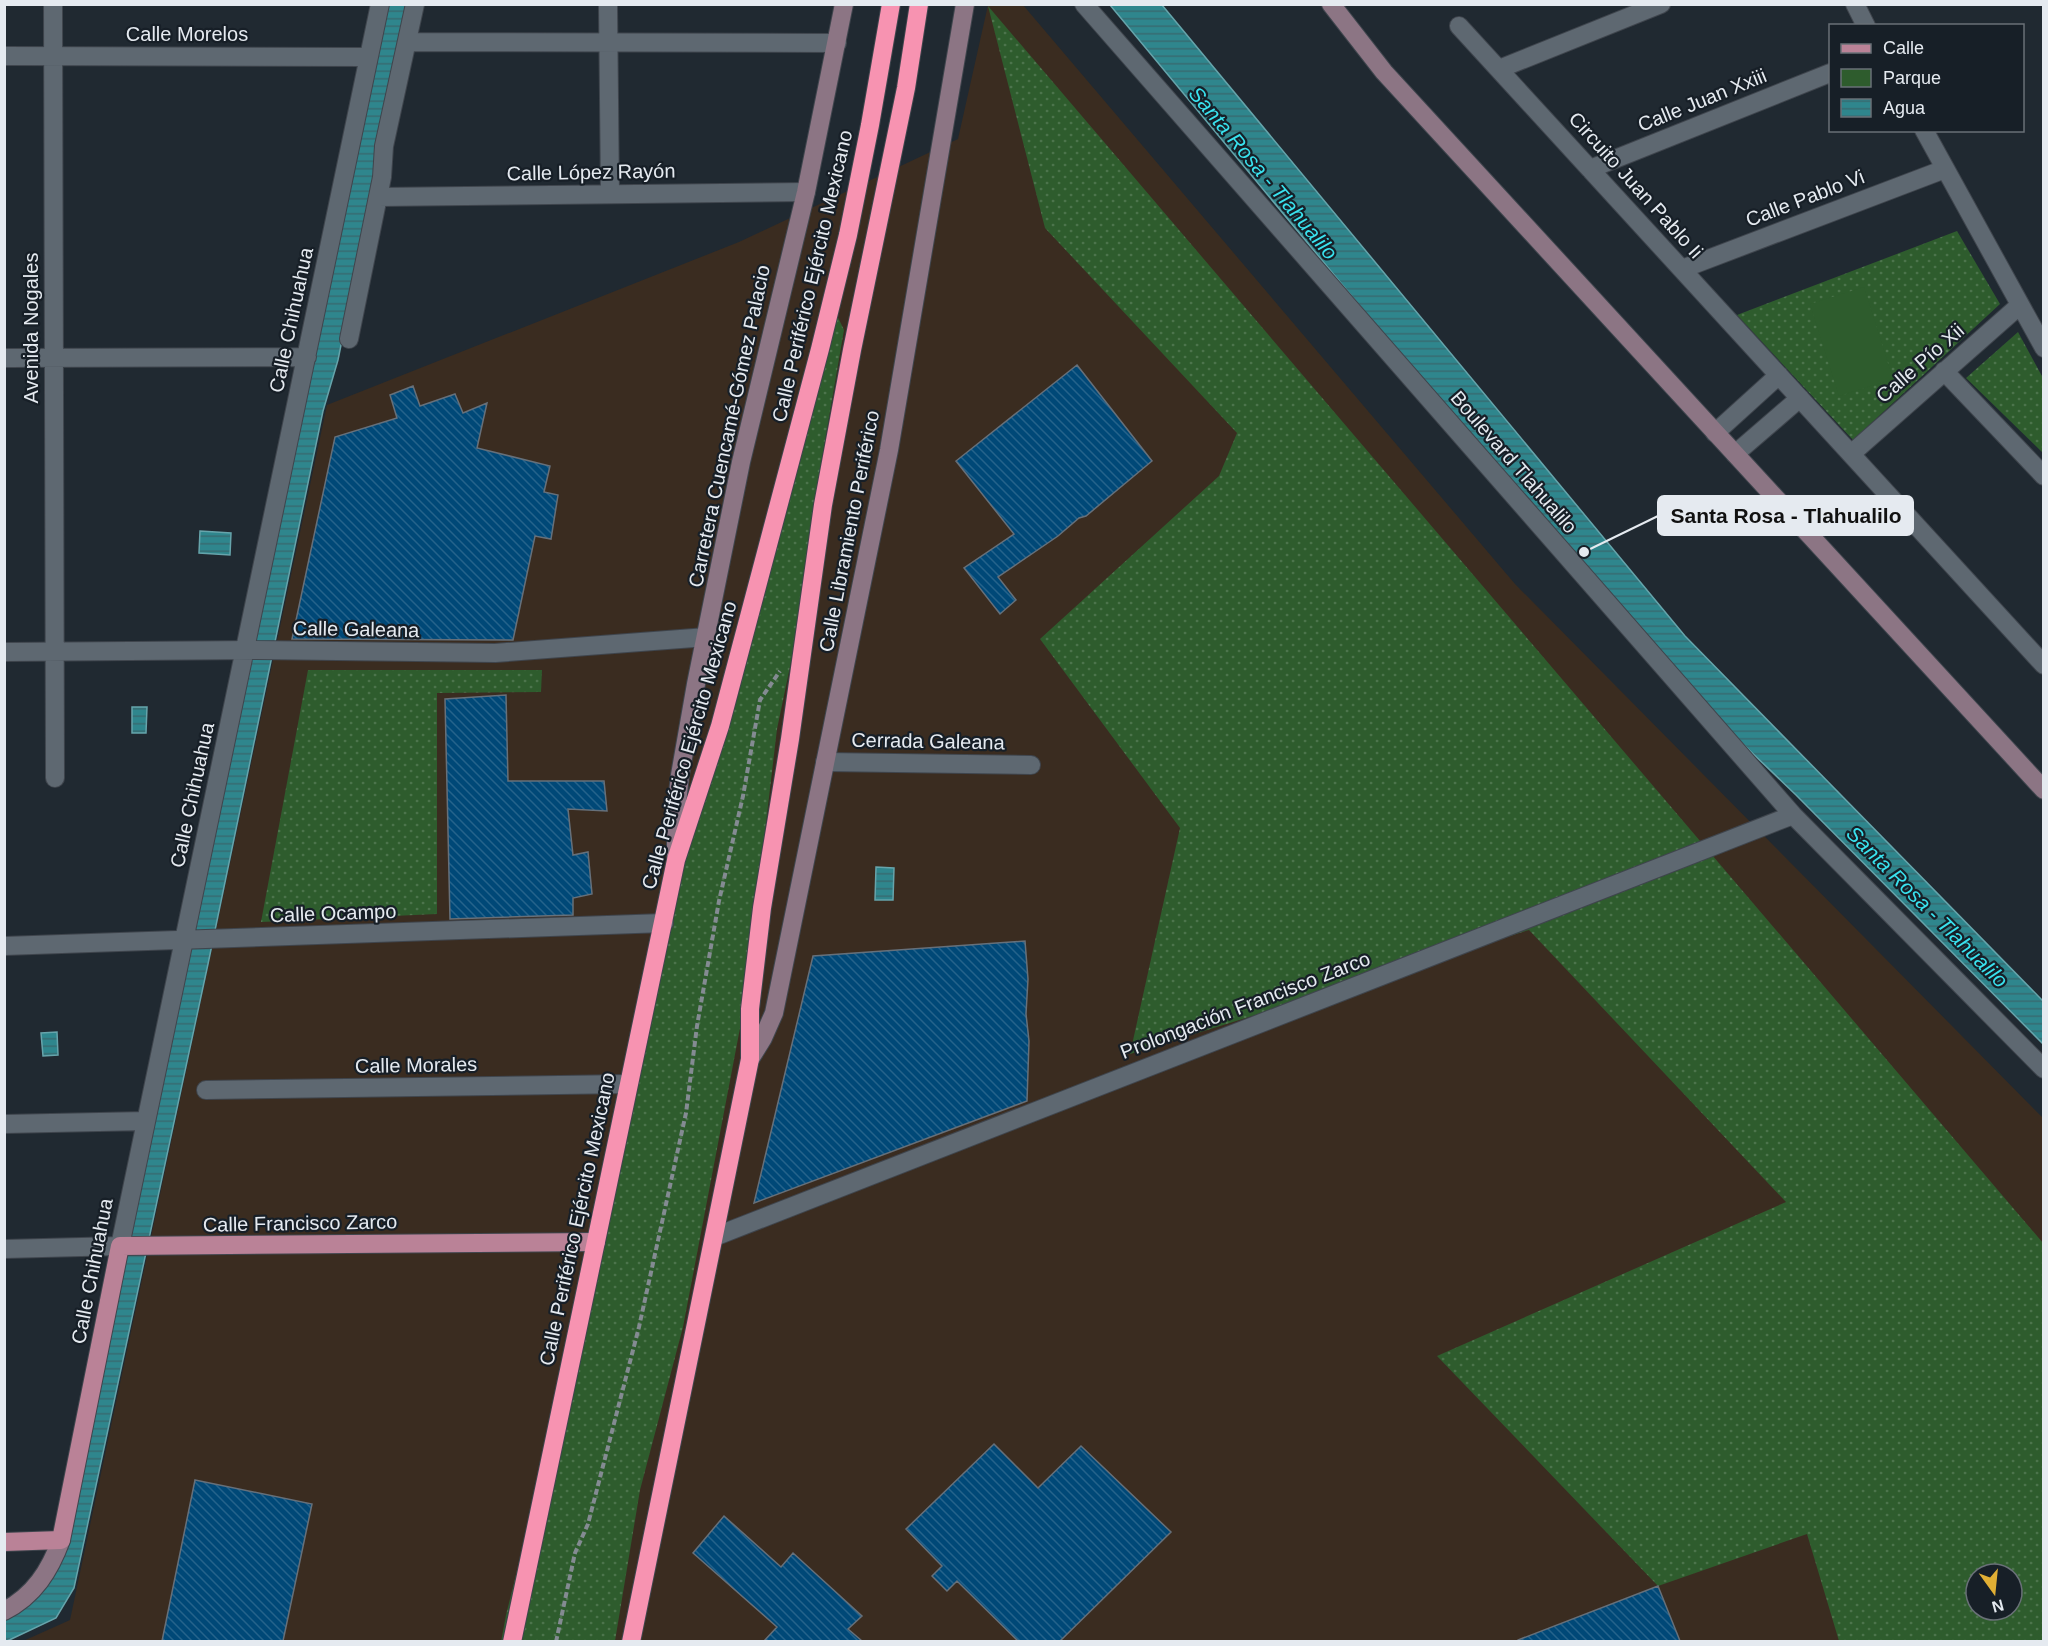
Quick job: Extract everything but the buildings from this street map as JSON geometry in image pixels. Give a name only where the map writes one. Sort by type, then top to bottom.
[{"type":"highway","name":"Calle Periférico Ejército Mexicano","points":[[512,1641],[676,860],[720,726],[839,270],[870,125],[891,4]]},
{"type":"highway","points":[[631,1641],[750,1059],[750,1009],[762,908],[790,739],[800,657],[831,461],[906,88],[919,4]]},
{"type":"main road","name":"Carretera Cuencamé-Gómez Palacio","points":[[676,860],[676,812],[680,775],[741,462],[806,192],[844,4]]},
{"type":"main road","name":"Calle Libramiento Periférico","points":[[750,1059],[763,1038],[774,1013],[889,450],[965,4]]},
{"type":"main road","points":[[1331,4],[1384,72],[2043,790]]},
{"type":"main road","name":"Calle Francisco Zarco","points":[[126,1246],[596,1242]]},
{"type":"main road","name":"Calle Chihuahua","points":[[61,1540],[126,1246]]},
{"type":"main road","points":[[4,1542],[61,1540],[49,1570],[30,1594],[4,1611]]},
{"type":"street","name":"Avenida Nogales","points":[[53,4],[54,778]]},
{"type":"street","name":"Calle Chihuahua","points":[[126,1246],[146,1121],[190,940],[251,650],[307,357],[380,4]]},
{"type":"street","points":[[349,339],[382,177],[384,146],[415,4]]},
{"type":"street","points":[[608,4],[610,194]]},
{"type":"street","name":"Boulevard Tlahualilo","points":[[1084,4],[1792,815],[2043,1069]]},
{"type":"street","points":[[1499,69],[1661,4]]},
{"type":"street","points":[[1855,4],[1865,24]]},
{"type":"street","name":"Circuito Juan Pablo Ii","points":[[1460,26],[2043,665]]},
{"type":"street","points":[[407,42],[837,43]]},
{"type":"street","name":"Calle Morelos","points":[[4,56],[369,57]]},
{"type":"street","name":"Calle Juan Xxiii","points":[[1590,169],[1829,73]]},
{"type":"street","points":[[1925,132],[2043,348]]},
{"type":"street","name":"Calle Pablo Vi","points":[[1682,269],[1945,169]]},
{"type":"street","name":"Calle López Rayón","points":[[378,197],[806,192]]},
{"type":"street","name":"Calle Pío Xii","points":[[1851,454],[2020,305]]},
{"type":"street","points":[[4,358],[307,357]]},
{"type":"street","points":[[1944,371],[2043,476]]},
{"type":"street","points":[[1715,433],[1779,375]]},
{"type":"street","points":[[1735,454],[1800,398]]},
{"type":"street","name":"Calle Galeana","points":[[4,652],[289,650],[495,653],[707,637]]},
{"type":"street","name":"Cerrada Galeana","points":[[825,762],[1030,765]]},
{"type":"street","name":"Prolongación Francisco Zarco","points":[[714,1237],[1792,815]]},
{"type":"street","name":"Calle Ocampo","points":[[4,946],[664,923]]},
{"type":"street","name":"Calle Morales","points":[[206,1090],[628,1084]]},
{"type":"street","points":[[4,1124],[146,1121]]},
{"type":"street","name":"Calle Francisco Zarco","points":[[4,1249],[126,1246]]},
{"type":"path","points":[[556,1641],[575,1553],[588,1524],[633,1349],[667,1202],[686,1113],[697,1026],[719,901],[760,700],[781,670],[800,657]]},
{"type":"shaded area","points":[[988,5],[1023,5],[1515,584],[2043,1118],[2043,1641],[21,1642],[70,1620],[327,405],[739,242],[958,139]]},
{"type":"green space","points":[[988,6],[2043,1243],[2043,1641],[1839,1641],[1807,1534],[1658,1586],[1437,1356],[1786,1202],[1529,930],[1130,1054],[1180,828],[1040,639],[1219,476],[1237,433],[1045,228]]},
{"type":"green space","points":[[1957,231],[2000,304],[1853,440],[1737,315]]},
{"type":"green space","points":[[1864,287],[1893,379],[1839,396],[1810,304]]},
{"type":"green space","points":[[833,307],[844,330],[815,499],[792,657],[777,729],[745,1002],[683,1327],[640,1490],[615,1641],[501,1642],[581,1311],[681,862]]},
{"type":"green space","points":[[2018,332],[2043,378],[2043,453],[1966,378]]},
{"type":"green space","points":[[308,670],[542,670],[541,692],[437,693],[437,914],[261,922]]},
{"type":"water","points":[[387,5],[410,5],[375,162],[368,212],[338,360],[323,411],[208,964],[74,1588],[56,1618],[5,1642],[5,1618],[40,1592],[121,1268]]},
{"type":"water","points":[[1110,5],[1162,5],[1685,636],[2043,1001],[2043,1044],[1796,795],[1648,653]]},
{"type":"water","points":[[200,531],[231,533],[230,555],[199,553]]},
{"type":"water","points":[[132,707],[147,707],[146,733],[132,733]]},
{"type":"water","points":[[876,867],[894,868],[893,900],[875,900]]},
{"type":"water","points":[[57,1032],[58,1055],[43,1056],[41,1033]]},
{"type":"place","name":"Santa Rosa - Tlahualilo","points":[[1584,552]]}]
